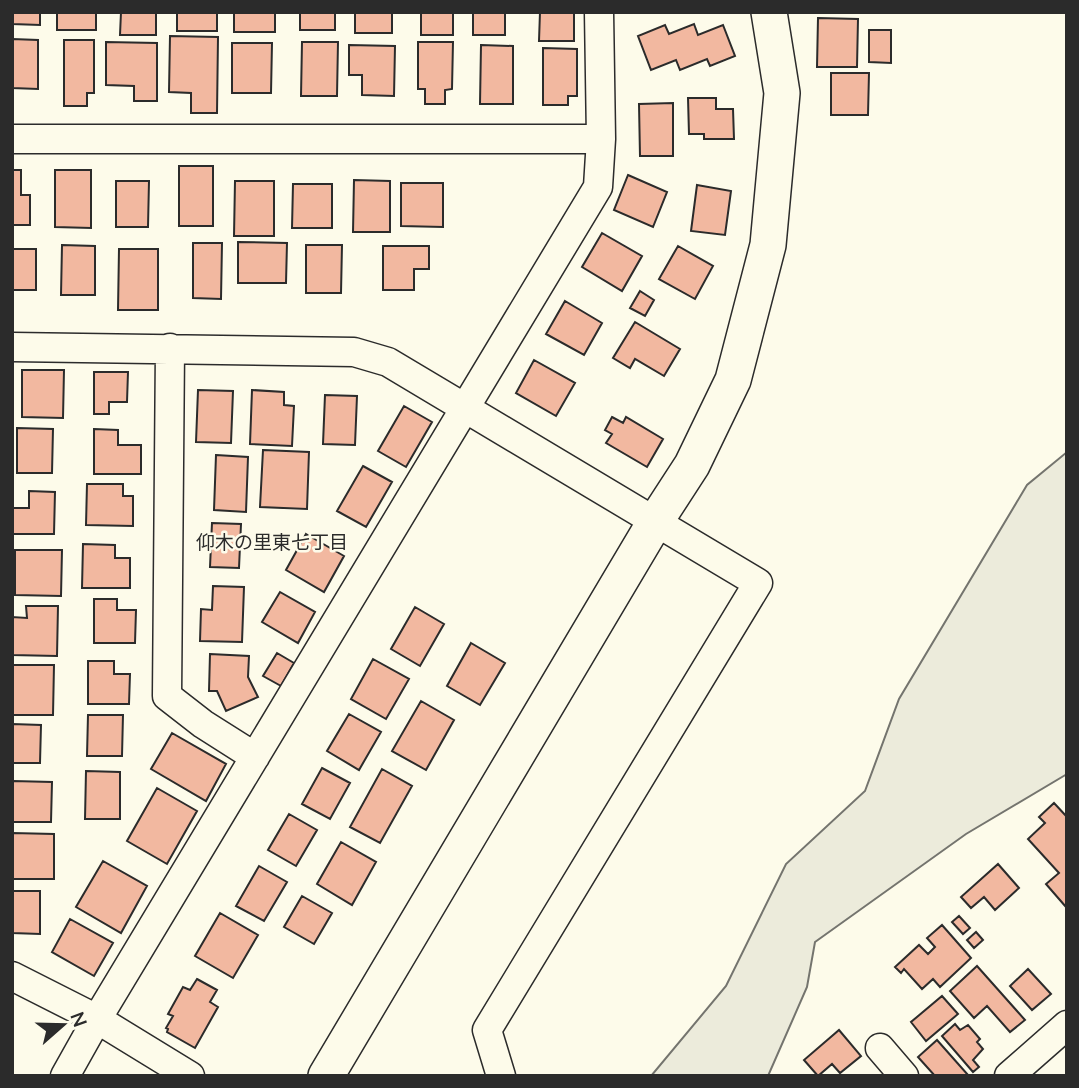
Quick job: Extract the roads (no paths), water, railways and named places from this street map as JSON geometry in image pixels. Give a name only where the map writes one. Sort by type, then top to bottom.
[{"type":"street","points":[[65,1076],[598,187],[599,12]]},
{"type":"street","points":[[326,1076],[655,522],[692,465],[733,380],[768,245],[782,93],[769,12]]},
{"type":"street","points":[[12,139],[600,139]]},
{"type":"street","points":[[12,347],[354,352],[388,362],[758,583],[488,1030],[501,1076]]},
{"type":"street","points":[[170,348],[167,696],[203,724],[255,757]]},
{"type":"street","points":[[12,976],[97,1019],[190,1076]]},
{"type":"street","points":[[1009,1076],[1067,1026]]},
{"type":"street","points":[[880,1048],[904,1076]]},
{"type":"district","name":"仰木の里東七丁目","points":[[272,543]]}]
